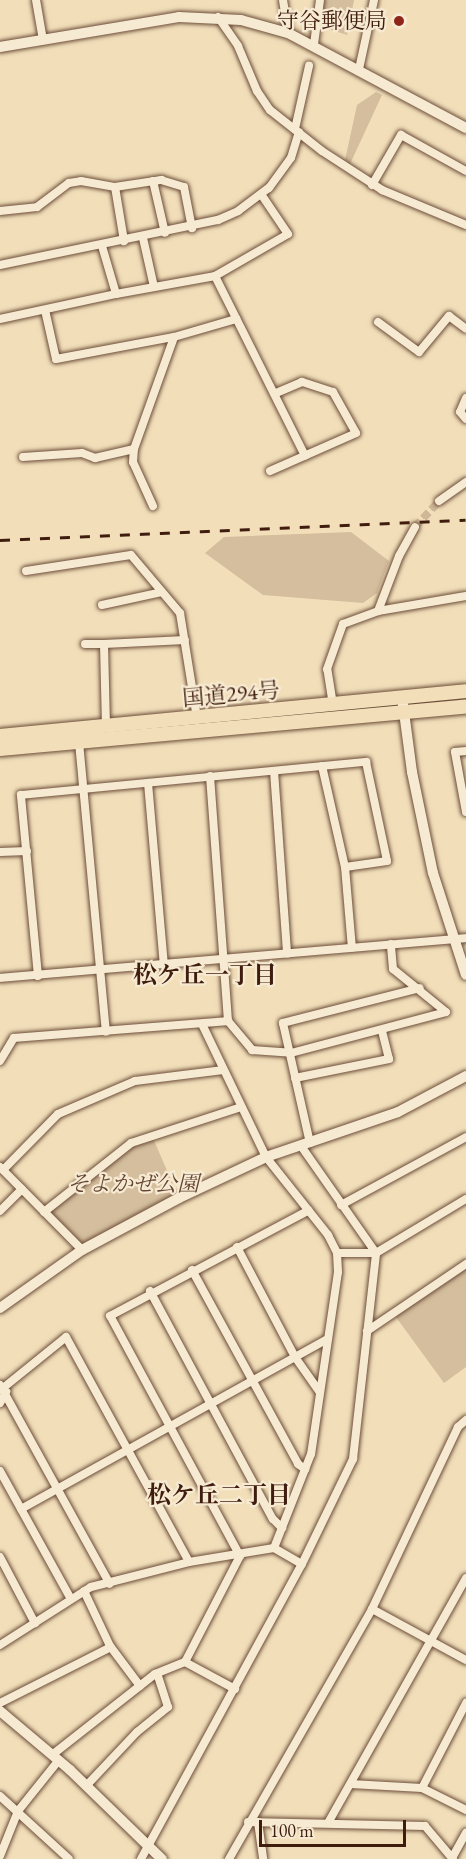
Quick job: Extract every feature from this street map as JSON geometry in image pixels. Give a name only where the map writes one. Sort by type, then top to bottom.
[{"type":"highway","name":"国道294号","points":[[0,736],[466,692]]},
{"type":"highway","name":"国道294号","points":[[0,749],[466,707]]},
{"type":"street","points":[[36,0],[43,40]]},
{"type":"street","points":[[283,0],[288,33]]},
{"type":"street","points":[[314,44],[321,0]]},
{"type":"street","points":[[359,69],[374,0]]},
{"type":"street","points":[[0,47],[179,17],[218,17],[288,33],[466,128]]},
{"type":"street","points":[[218,17],[238,46],[264,103],[297,131],[372,185],[466,225]]},
{"type":"street","points":[[0,266],[192,228],[238,211],[261,194],[282,172],[297,131],[309,66]]},
{"type":"street","points":[[372,185],[401,135],[466,171]]},
{"type":"street","points":[[0,211],[37,207],[69,183],[81,180],[115,187],[153,181],[184,187],[192,228]]},
{"type":"street","points":[[153,181],[165,233]]},
{"type":"street","points":[[115,187],[124,241]]},
{"type":"street","points":[[0,319],[215,276],[288,234],[261,194]]},
{"type":"street","points":[[143,237],[154,288]]},
{"type":"street","points":[[102,246],[116,294]]},
{"type":"street","points":[[215,276],[305,456]]},
{"type":"street","points":[[45,310],[56,359],[174,337],[236,319]]},
{"type":"street","points":[[378,322],[419,352],[449,316],[466,329]]},
{"type":"street","points":[[153,506],[133,462],[134,449],[174,337]]},
{"type":"street","points":[[270,471],[356,434],[333,392],[302,382],[274,394]]},
{"type":"street","points":[[466,398],[460,412],[466,419]]},
{"type":"street","points":[[22,457],[82,453],[95,458],[134,449]]},
{"type":"street","points":[[439,501],[466,482]]},
{"type":"street","points":[[378,611],[399,556],[415,527]]},
{"type":"street","points":[[26,571],[131,555],[180,613],[197,718]]},
{"type":"street","points":[[102,605],[162,592]]},
{"type":"street","points":[[333,705],[327,669],[336,638],[343,624],[378,611],[466,596]]},
{"type":"street","points":[[86,644],[185,640]]},
{"type":"street","points":[[105,644],[106,726]]},
{"type":"street","points":[[402,697],[433,873],[452,939],[466,975]]},
{"type":"street","points":[[80,742],[106,1032]]},
{"type":"street","points":[[466,751],[455,752],[466,812]]},
{"type":"street","points":[[38,976],[21,795],[366,762],[387,861],[345,867]]},
{"type":"street","points":[[322,766],[345,867],[352,948]]},
{"type":"street","points":[[274,771],[287,954]]},
{"type":"street","points":[[210,776],[228,1021],[252,1050],[289,1053],[446,1012],[420,988],[393,969],[391,944]]},
{"type":"street","points":[[148,783],[164,965]]},
{"type":"street","points":[[0,852],[27,851]]},
{"type":"street","points":[[0,978],[466,938]]},
{"type":"street","points":[[141,1859],[302,1564],[352,1459],[376,1253],[341,1205],[305,1144],[295,1078],[282,1023],[420,988]]},
{"type":"street","points":[[0,1061],[14,1038],[228,1021]]},
{"type":"street","points":[[202,1024],[266,1157],[309,1210],[337,1253],[338,1272],[311,1454],[273,1548]]},
{"type":"street","points":[[295,1078],[389,1059],[382,1030]]},
{"type":"street","points":[[82,1250],[1,1168],[58,1114],[135,1081],[223,1070]]},
{"type":"street","points":[[0,1308],[82,1250],[266,1157],[398,1113],[465,1079]]},
{"type":"street","points":[[44,1212],[131,1143],[241,1107]]},
{"type":"street","points":[[341,1205],[466,1137]]},
{"type":"street","points":[[0,1211],[22,1189]]},
{"type":"street","points":[[337,1253],[376,1253],[466,1199]]},
{"type":"street","points":[[240,1556],[110,1316],[150,1291],[309,1210]]},
{"type":"street","points":[[237,1247],[295,1357],[319,1391]]},
{"type":"street","points":[[367,1331],[466,1264]]},
{"type":"street","points":[[192,1270],[255,1380],[298,1464],[305,1469]]},
{"type":"street","points":[[150,1291],[273,1519],[282,1528]]},
{"type":"street","points":[[0,1403],[3,1388],[66,1337],[189,1562]]},
{"type":"street","points":[[21,1509],[127,1448],[328,1339]]},
{"type":"street","points":[[3,1388],[110,1584]]},
{"type":"street","points":[[229,1859],[248,1822],[372,1609],[458,1427],[466,1420]]},
{"type":"street","points":[[0,1471],[71,1599]]},
{"type":"street","points":[[1,1643],[84,1591],[189,1562],[240,1556],[273,1548],[302,1564]]},
{"type":"street","points":[[0,1856],[18,1811],[56,1757],[140,1686],[157,1674],[185,1662],[240,1556]]},
{"type":"street","points":[[0,1557],[35,1623]]},
{"type":"street","points":[[328,1823],[428,1639],[466,1578]]},
{"type":"street","points":[[84,1591],[111,1647],[140,1686]]},
{"type":"street","points":[[372,1609],[466,1660]]},
{"type":"street","points":[[0,1703],[111,1647]]},
{"type":"street","points":[[185,1662],[235,1689]]},
{"type":"street","points":[[87,1785],[137,1732],[168,1707],[157,1674]]},
{"type":"street","points":[[422,1788],[466,1703]]},
{"type":"street","points":[[0,1711],[87,1785],[162,1859]]},
{"type":"street","points":[[351,1784],[422,1788],[466,1810]]},
{"type":"street","points":[[0,1796],[69,1859]]},
{"type":"street","points":[[248,1822],[425,1826],[453,1859],[466,1833]]},
{"type":"street","points":[[258,1822],[263,1859]]},
{"type":"green space","points":[[320,0],[354,0],[347,35],[317,25]]},
{"type":"green space","points":[[376,92],[382,95],[350,164],[345,160],[357,105]]},
{"type":"green space","points":[[351,532],[389,561],[377,593],[363,603],[263,595],[205,553],[224,537]]},
{"type":"green space","name":"そよかぜ公園","points":[[152,1136],[179,1198],[82,1250],[44,1212],[131,1143]]},
{"type":"green space","points":[[466,1264],[466,1367],[444,1383],[393,1313]]},
{"type":"tunnel","points":[[415,527],[439,501]]},
{"type":"railway","points":[[0,540],[466,520]]},
{"type":"place","name":"守谷郵便局","points":[[399,21]]},
{"type":"district","name":"松ケ丘一丁目","points":[[205,975]]},
{"type":"district","name":"松ケ丘二丁目","points":[[219,1495]]}]
